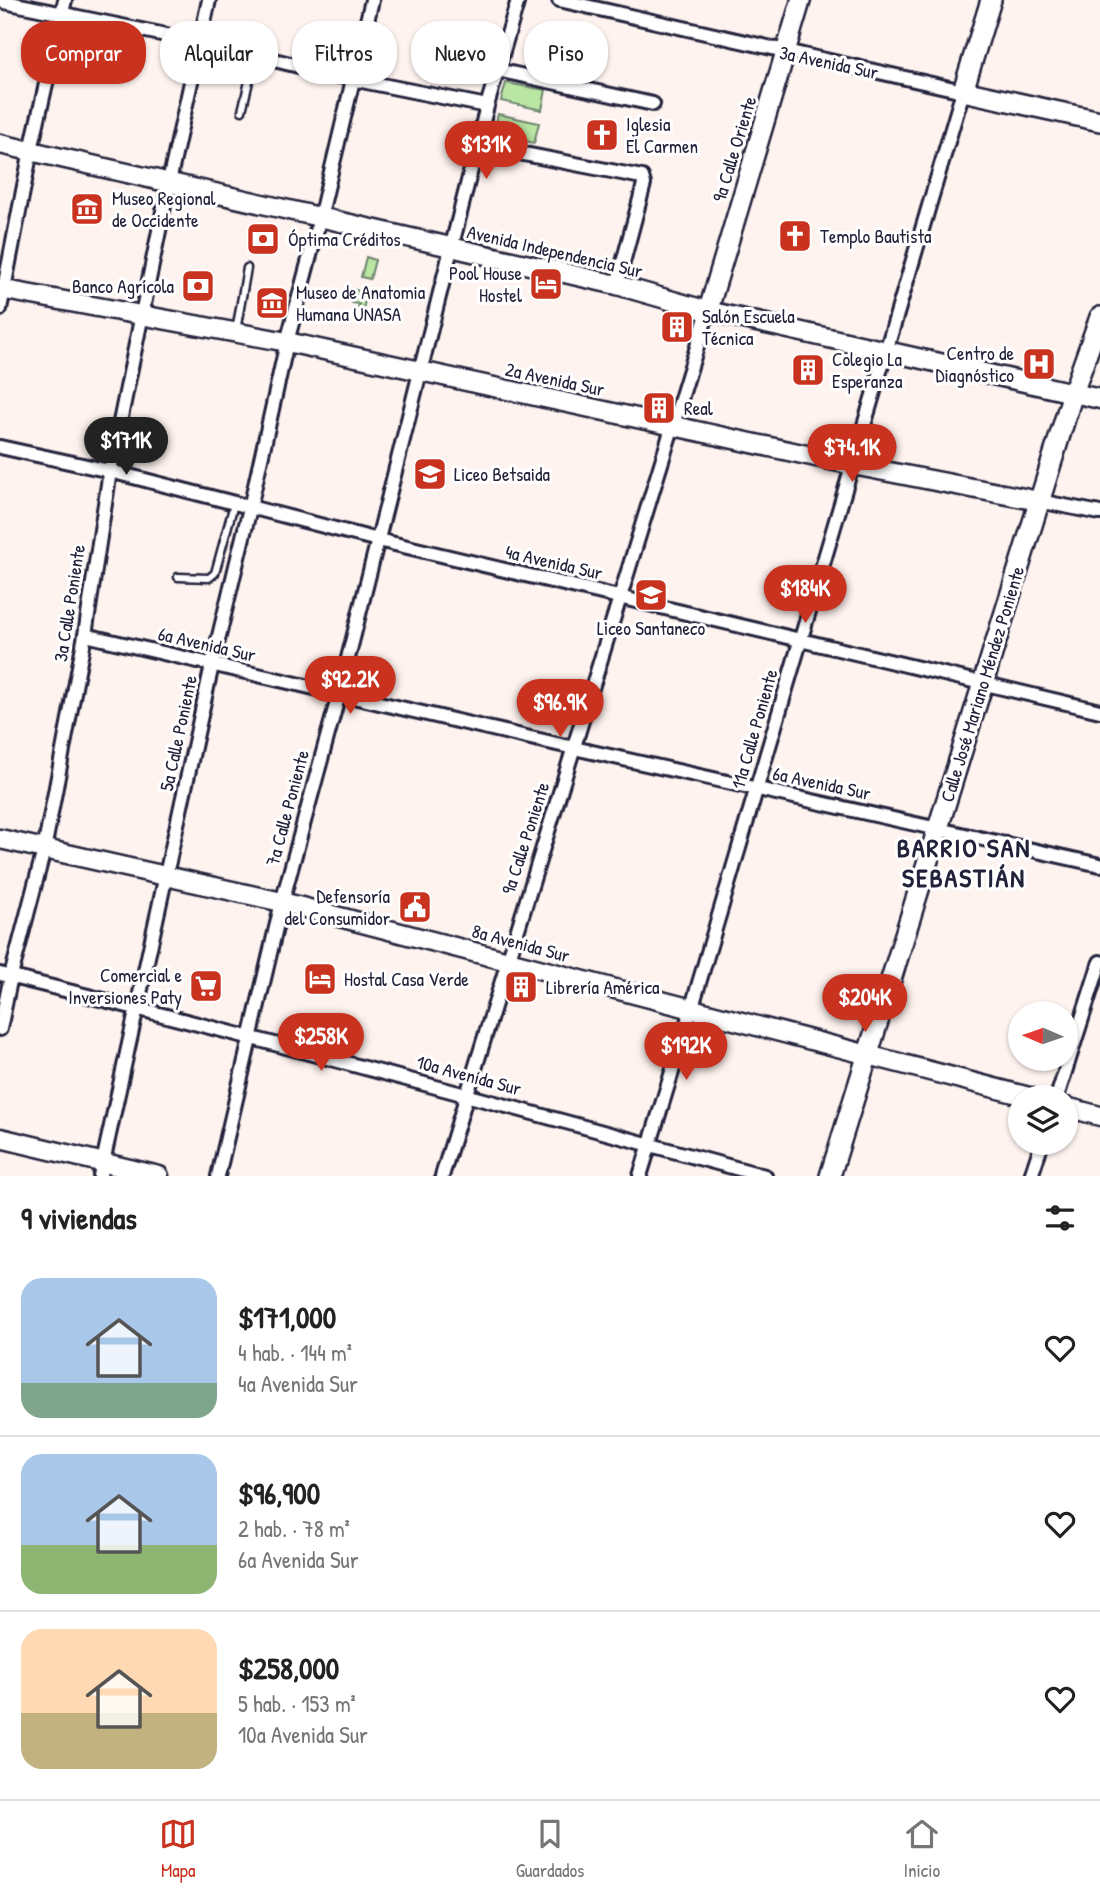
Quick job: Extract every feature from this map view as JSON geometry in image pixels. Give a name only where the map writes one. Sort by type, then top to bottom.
[{"type":"main road","name":"9a Calle Oriente","points":[[708,311],[801,0]]},
{"type":"main road","points":[[963,91],[991,0]]},
{"type":"main road","name":"3a Avenida Sur","points":[[963,91],[1100,121]]},
{"type":"main road","name":"Avenida Independencia Sur","points":[[0,144],[617,285],[708,311],[1100,399]]},
{"type":"main road","name":"2a Avenida Sur","points":[[2,289],[287,342],[853,465],[1039,501]]},
{"type":"main road","name":"Calle José Mariano Méndez Poniente","points":[[830,1176],[936,828],[1073,393],[1100,317]]},
{"type":"main road","name":"8a Avenida Sur","points":[[0,839],[282,902],[1008,1091]]},
{"type":"main road","points":[[1078,1110],[1100,1116]]},
{"type":"main road","points":[[0,1138],[102,1169],[159,1176]]},
{"type":"street","points":[[0,309],[31,150],[65,0]]},
{"type":"street","name":"3a Calle Poniente","points":[[204,21],[209,0]]},
{"type":"street","name":"5a Calle Poniente","points":[[367,21],[372,0]]},
{"type":"street","name":"7a Calle Poniente","points":[[510,27],[518,0]]},
{"type":"street","name":"3a Avenida Sur","points":[[559,0],[963,91]]},
{"type":"street","points":[[0,1],[160,34]]},
{"type":"street","points":[[510,73],[653,104]]},
{"type":"street","name":"3a Calle Poniente","points":[[0,1030],[5,975],[44,850],[85,635],[110,471],[191,84]]},
{"type":"street","name":"5a Calle Poniente","points":[[102,1169],[212,665],[287,342],[320,218],[351,84]]},
{"type":"street","points":[[377,84],[487,106]]},
{"type":"street","name":"7a Calle Poniente","points":[[219,1176],[282,902],[339,694],[493,84]]},
{"type":"street","name":"11a Calle Poniente","points":[[640,1176],[963,91]]},
{"type":"street","points":[[478,145],[642,177],[643,184],[617,285]]},
{"type":"street","name":"9a Calle Poniente","points":[[442,1176],[708,311]]},
{"type":"street","name":"4a Avenida Sur","points":[[0,447],[110,471],[378,540],[1100,711]]},
{"type":"street","name":"2a Avenida Sur","points":[[1039,501],[1100,513]]},
{"type":"street","name":"6a Avenida Sur","points":[[85,635],[574,748],[1100,864]]},
{"type":"street","points":[[1061,1085],[1100,962]]},
{"type":"street","name":"10a Avenida Sur","points":[[5,975],[467,1094],[765,1176]]},
{"type":"street","points":[[1031,1176],[1038,1155]]},
{"type":"lane","points":[[242,111],[248,84]]},
{"type":"lane","points":[[235,333],[247,268]]},
{"type":"lane","points":[[178,577],[209,578],[215,573],[234,504]]},
{"type":"green space","points":[[506,84],[546,90],[542,110],[501,101]]},
{"type":"green space","points":[[498,114],[539,123],[534,143],[494,133]]},
{"type":"green space","points":[[366,257],[375,260],[370,279],[361,277]]},
{"type":"green space","points":[[355,290],[367,293],[362,313],[357,312],[359,304],[352,303]]},
{"type":"place","name":"Iglesia El Carmen","points":[[602,135]]},
{"type":"place","name":"Museo Regional de Occidente","points":[[87,209]]},
{"type":"place","name":"Templo Bautista","points":[[795,236]]},
{"type":"place","name":"Óptima Créditos","points":[[263,239]]},
{"type":"place","name":"Pool House Hostel","points":[[546,284]]},
{"type":"place","name":"Banco Agrícola","points":[[198,286]]},
{"type":"place","name":"Museo de Anatomia Humana UNASA","points":[[272,303]]},
{"type":"place","name":"Salón Escuela Técnica","points":[[677,327]]},
{"type":"place","name":"Centro de Diagnóstico","points":[[1039,364]]},
{"type":"place","name":"Colegio La Esperanza","points":[[808,370]]},
{"type":"place","name":"Real","points":[[659,408]]},
{"type":"place","name":"Liceo Betsaida","points":[[430,474]]},
{"type":"place","name":"Liceo Santaneco","points":[[651,595]]},
{"type":"place","name":"Defensoría del Consumidor","points":[[415,907]]},
{"type":"place","name":"Hostal Casa Verde","points":[[320,979]]},
{"type":"place","name":"Comercial e Inversiones Paty","points":[[206,986]]},
{"type":"place","name":"Librería América","points":[[521,987]]},
{"type":"district","name":"BARRIO SAN SEBASTIÁN","points":[[964,862]]}]
